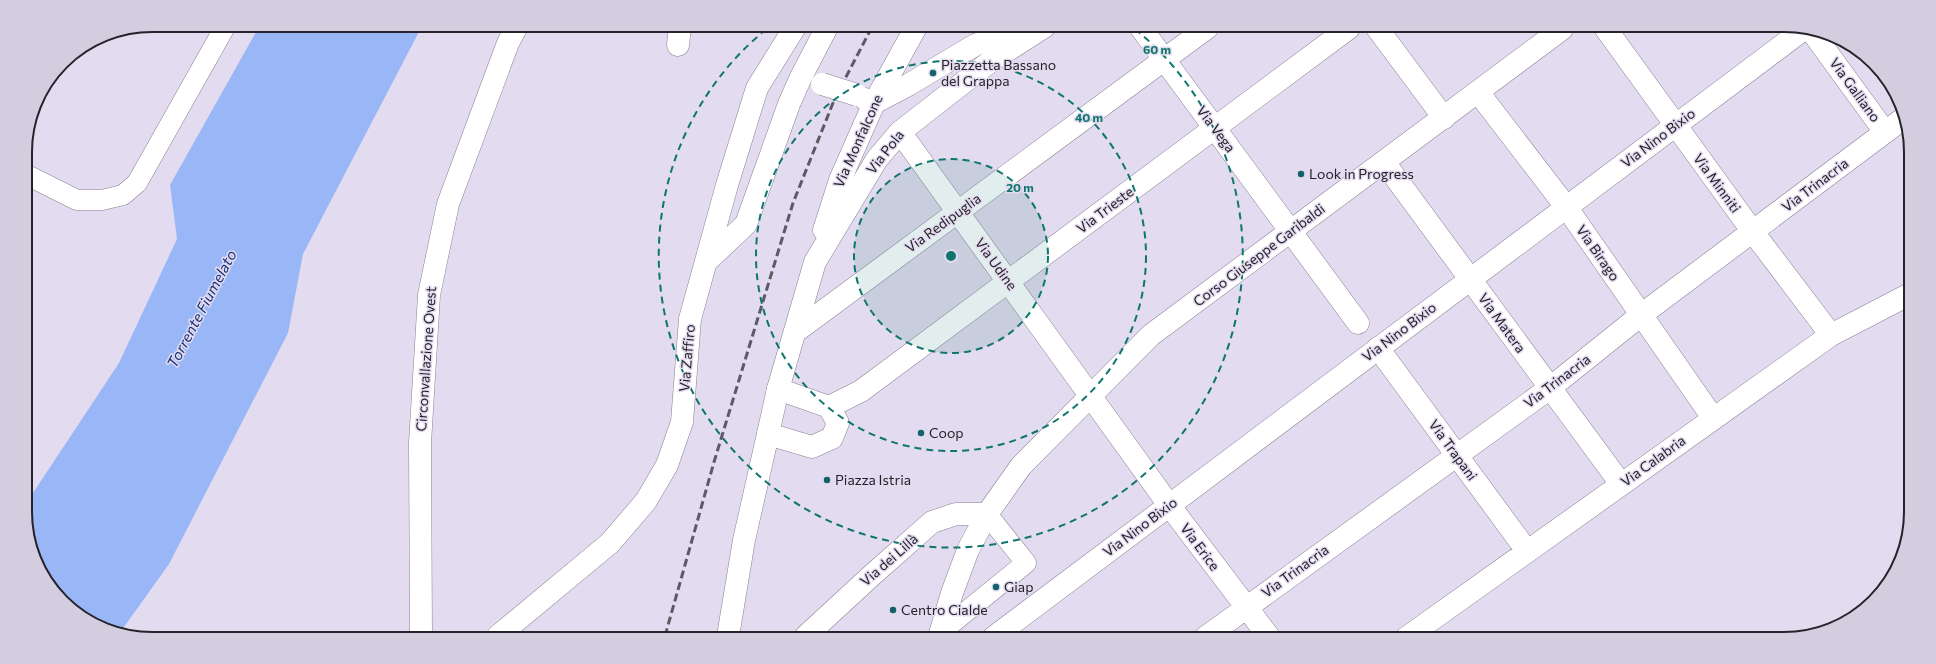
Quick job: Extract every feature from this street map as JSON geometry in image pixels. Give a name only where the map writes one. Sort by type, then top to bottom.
[{"type":"street","name":"Circonvallazione Ovest","points":[[421,632],[420,443],[429,295],[448,204],[508,43],[514,32]]},
{"type":"street","name":"Via Zaffiro","points":[[503,632],[610,543],[646,501],[667,465],[682,422],[690,319],[705,263],[757,88],[792,32]]},
{"type":"street","points":[[705,263],[746,224],[789,104],[824,32]]},
{"type":"street","name":"Via Monfalcone","points":[[814,262],[865,99],[912,32]]},
{"type":"street","name":"Via Vega","points":[[1144,32],[1291,231]]},
{"type":"street","name":"Via Redipuglia","points":[[795,332],[1202,32]]},
{"type":"street","name":"Via Trieste","points":[[829,407],[861,391],[1344,32]]},
{"type":"street","points":[[1380,32],[1444,118]]},
{"type":"street","name":"Corso Giuseppe Garibaldi","points":[[941,632],[952,594],[968,550],[987,514],[1021,466],[1151,336],[1558,32]]},
{"type":"street","name":"Via Minniti","points":[[1608,32],[1753,232],[1831,335]]},
{"type":"street","name":"Via Nino Bixio","points":[[1001,632],[1799,33]]},
{"type":"street","points":[[801,77],[865,99],[908,85],[975,45],[1012,34]]},
{"type":"street","name":"Via Pola","points":[[729,632],[744,540],[778,389],[814,262],[877,159],[900,132],[960,84],[1012,34]]},
{"type":"street","name":"Via Galliano","points":[[1815,36],[1885,132]]},
{"type":"street","name":"Via Birago","points":[[1478,92],[1567,208],[1713,418]]},
{"type":"street","name":"Via Trinacria","points":[[1213,632],[1550,388],[1641,315],[1900,121]]},
{"type":"street","name":"Via Udine","points":[[900,132],[1091,396]]},
{"type":"street","name":"Via Matera","points":[[1384,162],[1621,484]]},
{"type":"street","points":[[1291,231],[1358,323]]},
{"type":"street","name":"Via Calabria","points":[[1414,632],[1831,335],[1904,297]]},
{"type":"street","name":"Via Trapani","points":[[1378,348],[1527,551]]},
{"type":"street","points":[[768,434],[812,447],[832,438],[838,423],[829,407],[778,389]]},
{"type":"street","name":"Via Erice","points":[[1091,396],[1169,505],[1265,632]]},
{"type":"street","name":"Via dei Lillà","points":[[810,632],[932,522],[956,514],[987,514]]},
{"type":"lane","points":[[32,178],[77,200],[102,200],[123,195],[137,183],[222,32]]},
{"type":"lane","points":[[942,632],[1026,563],[987,514]]},
{"type":"water","name":"Torrente Fiumelato","points":[[256,32],[419,32],[303,254],[288,333],[169,564],[123,628],[106,623],[85,612],[62,591],[52,579],[38,551],[34,535],[32,520],[32,494],[119,363],[177,239],[170,185]]},
{"type":"railway","points":[[666,632],[714,462],[793,203],[835,98],[869,32]]},
{"type":"place","name":"Piazzetta Bassano del Grappa","points":[[933,73]]},
{"type":"place","name":"Look in Progress","points":[[1301,174]]},
{"type":"place","name":"Coop","points":[[921,433]]},
{"type":"place","name":"Piazza Istria","points":[[827,480]]},
{"type":"place","name":"Giap","points":[[996,587]]},
{"type":"place","name":"Centro Cialde","points":[[893,610]]}]
